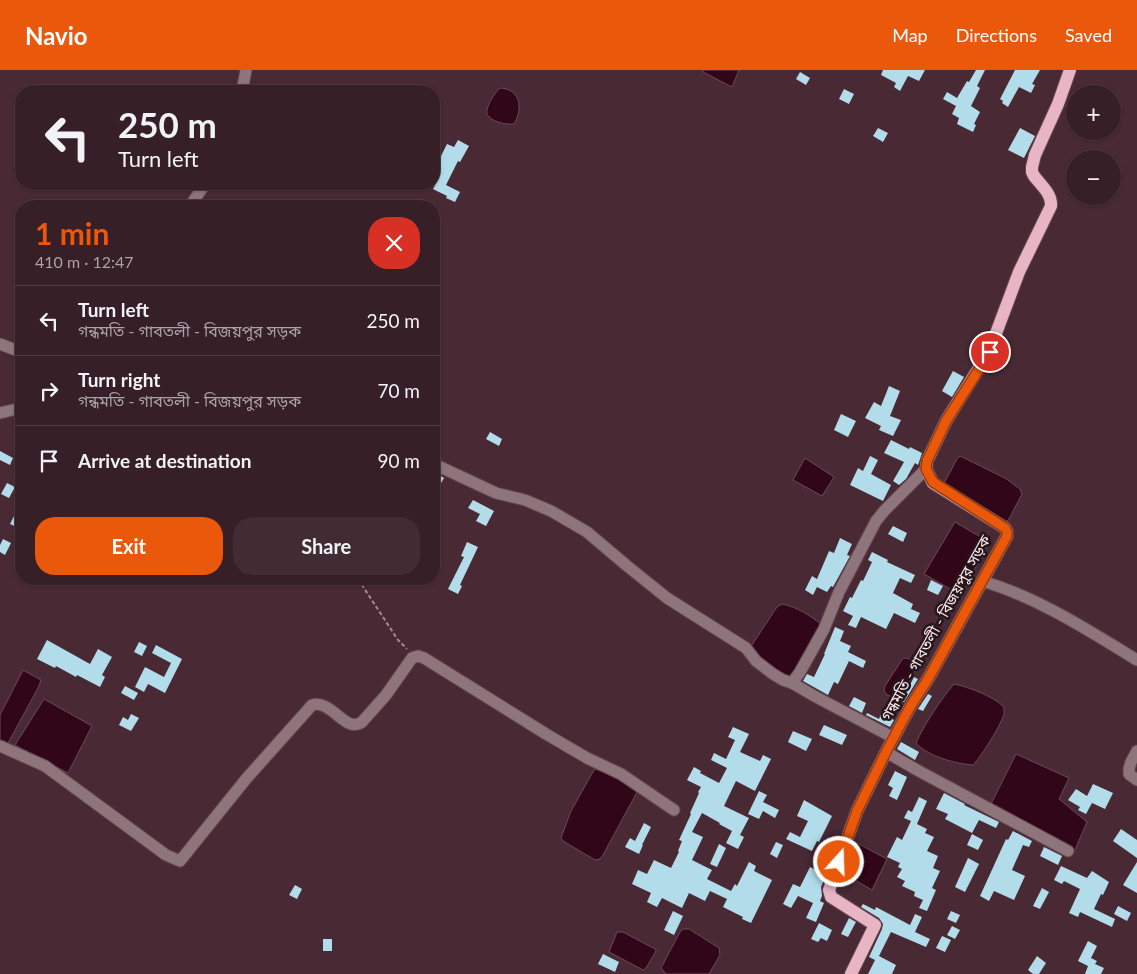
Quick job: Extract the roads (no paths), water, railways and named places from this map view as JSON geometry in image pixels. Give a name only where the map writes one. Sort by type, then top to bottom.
[{"type":"main road","points":[[926,469],[927,461],[946,421],[990,352],[1020,272],[1051,206],[1052,200],[1034,176],[1032,167],[1035,155],[1058,104],[1070,70]]},
{"type":"main road","name":"গন্ধমতি - গাবতলী - বিজয়পুর সড়ক","points":[[851,974],[875,925],[831,896],[829,890],[857,811],[907,713],[928,679],[1007,536],[1005,528],[933,482],[926,469]]},
{"type":"street","points":[[243,85],[246,70]]},
{"type":"street","points":[[0,344],[15,350]]},
{"type":"street","points":[[0,413],[15,409]]},
{"type":"street","points":[[440,467],[496,493],[525,500],[550,511],[587,532],[667,598],[744,646],[756,661],[773,674],[894,738]]},
{"type":"street","points":[[792,683],[824,629],[839,592],[876,521],[926,469]]},
{"type":"street","points":[[982,581],[1040,605],[1088,630],[1137,660]]},
{"type":"street","points":[[0,746],[45,766],[166,855],[180,861],[246,779],[312,704],[320,704],[335,712],[345,722],[359,724],[386,695],[412,658],[418,656],[587,758],[620,774],[674,810]]},
{"type":"street","points":[[1137,751],[1129,769],[1129,774],[1137,780]]},
{"type":"street","points":[[886,752],[1068,851]]}]
